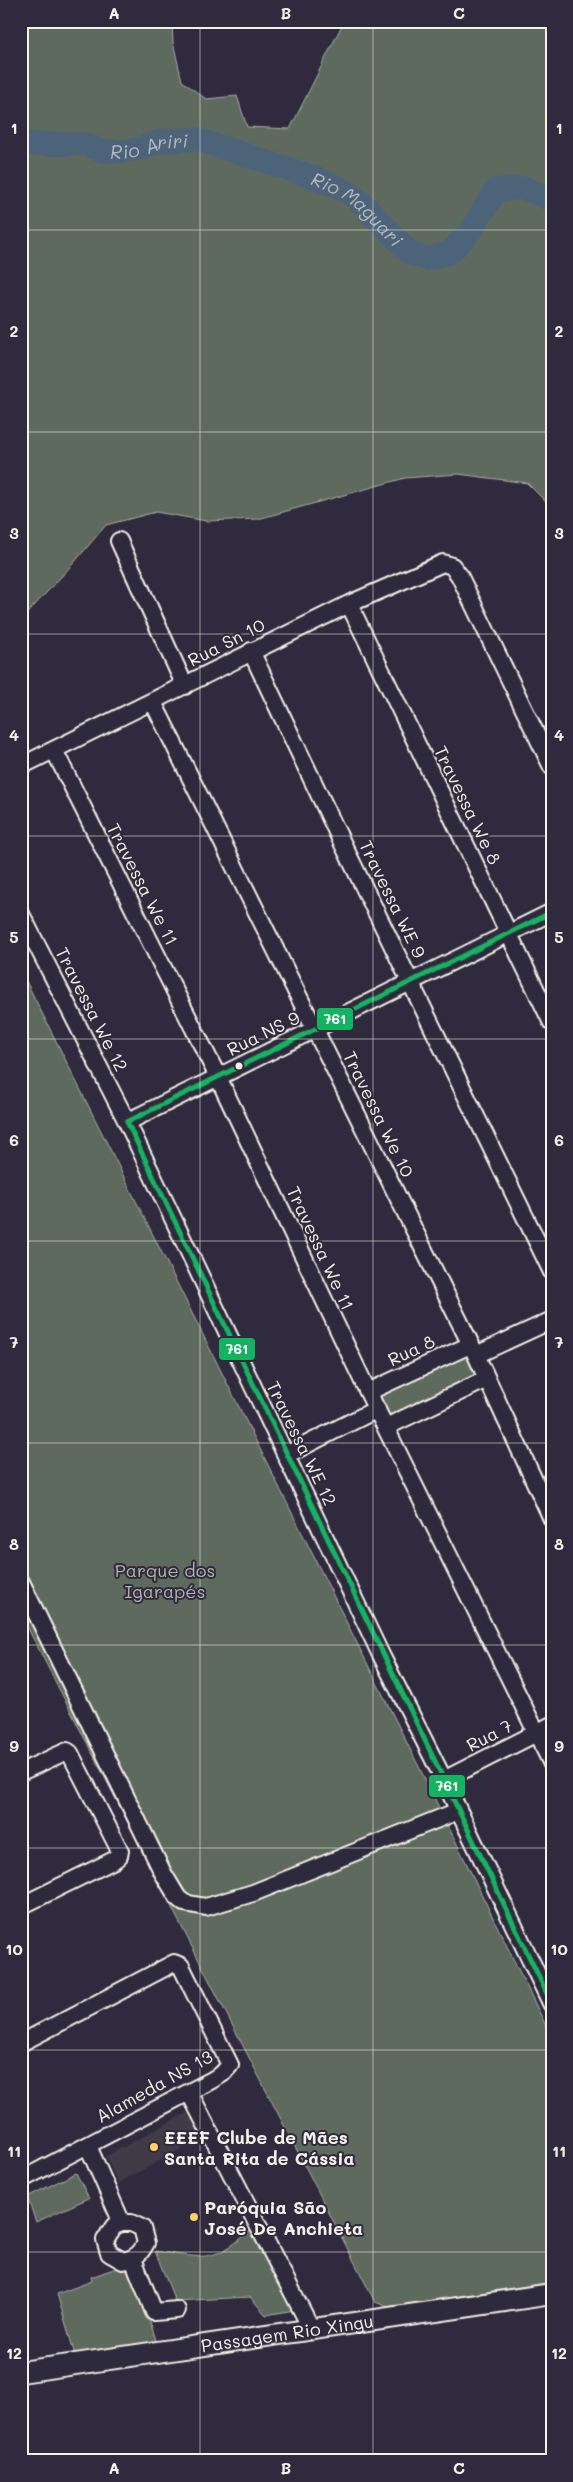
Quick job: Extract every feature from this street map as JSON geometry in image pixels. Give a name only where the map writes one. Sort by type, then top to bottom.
[{"type":"main road","name":"Passagem Rio Xingu","points":[[21,2372],[552,2294]]},
{"type":"street","points":[[119,541],[184,686]]},
{"type":"street","name":"Rua Sn 10","points":[[21,766],[348,604],[443,563],[452,566],[459,575],[552,767]]},
{"type":"street","name":"Travessa We 8","points":[[348,604],[552,1023]]},
{"type":"street","name":"Travessa WE 9","points":[[251,651],[337,832],[552,1272]]},
{"type":"street","name":"Travessa We 10","points":[[153,702],[473,1350],[552,1518]]},
{"type":"street","name":"Travessa We 11","points":[[54,750],[218,1077],[368,1392],[552,1764]]},
{"type":"street","name":"Rua NS 9","points":[[127,1122],[552,912]]},
{"type":"street","name":"Travessa We 12","points":[[21,914],[127,1122]]},
{"type":"street","name":"Travessa WE 12","points":[[127,1122],[380,1653],[444,1780]]},
{"type":"street","name":"Rua 8","points":[[368,1392],[552,1320]]},
{"type":"street","points":[[386,1427],[487,1379]]},
{"type":"street","points":[[286,1455],[377,1409]]},
{"type":"street","points":[[21,1582],[163,1873],[178,1898],[184,1903],[206,1907],[253,1893],[458,1811]]},
{"type":"street","name":"Rua 7","points":[[444,1780],[552,1725]]},
{"type":"street","points":[[21,1772],[59,1753],[68,1752],[75,1760],[118,1846],[120,1854],[114,1860],[21,1906]]},
{"type":"street","points":[[444,1780],[552,2005]]},
{"type":"street","name":"Alameda NS 13","points":[[21,2043],[177,1963],[230,2062],[222,2074],[21,2180]]},
{"type":"street","points":[[189,2092],[312,2330]]},
{"type":"street","points":[[88,2146],[122,2223]]},
{"type":"street","points":[[122,2223],[131,2223],[150,2234],[140,2253],[134,2259],[123,2261],[109,2253],[105,2240],[109,2231],[114,2226],[122,2223]]},
{"type":"street","points":[[134,2259],[154,2312],[177,2310]]},
{"type":"shaded area","points":[[194,2109],[208,2135],[118,2183],[106,2156]]},
{"type":"green space","points":[[21,21],[172,21],[173,42],[182,81],[206,99],[237,96],[247,127],[290,129],[344,21],[552,21],[552,508],[527,483],[458,474],[405,478],[258,519],[206,521],[156,512],[106,525],[21,620]]},
{"type":"green space","name":"Parque dos Igarapés","points":[[21,971],[430,1789],[552,2038],[552,2282],[388,2307],[375,2302],[21,1615]]},
{"type":"green space","points":[[468,1351],[480,1377],[390,1419],[378,1394]]},
{"type":"green space","points":[[76,2173],[89,2198],[36,2222],[27,2197]]},
{"type":"green space","points":[[256,2226],[295,2310],[266,2315],[250,2297],[175,2301],[155,2251],[188,2256],[210,2255],[230,2247]]},
{"type":"green space","points":[[119,2267],[132,2267],[157,2343],[75,2355],[57,2294],[92,2281],[91,2277]]},
{"type":"waterway","name":"Rio Maguari","points":[[21,144],[84,144],[103,151],[123,151],[142,148],[160,141],[195,139],[316,178],[346,191],[361,202],[410,253],[426,259],[449,253],[470,232],[496,190],[524,188],[552,200]]},
{"type":"transit line","name":"761","points":[[552,912],[127,1122],[552,2004]]},
{"type":"place","name":"EEEF Clube de Mães Santa Rita de Cássia","points":[[154,2147]]},
{"type":"place","name":"Paróquia São José De Anchieta","points":[[194,2217]]},
{"type":"water label","name":"Rio Ariri","points":[[149,145]]}]
